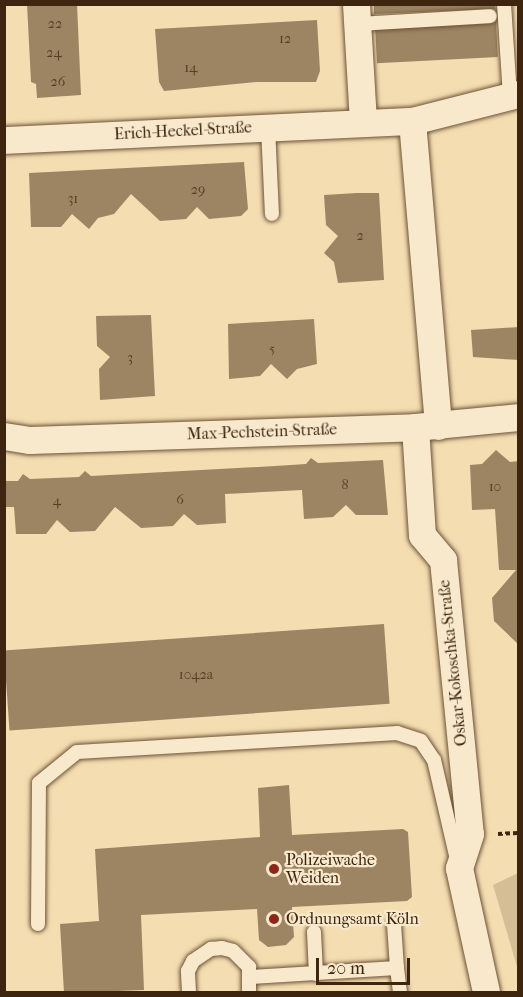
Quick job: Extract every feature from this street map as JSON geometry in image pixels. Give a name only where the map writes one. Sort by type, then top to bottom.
[{"type":"street","points":[[356,14],[363,123]]},
{"type":"street","name":"Erich-Heckel-Straße","points":[[4,140],[412,121],[514,95]]},
{"type":"street","name":"Oskar-Kokoschka-Straße","points":[[412,121],[427,427],[422,536],[443,560],[470,834],[459,868]]},
{"type":"street","name":"Max-Pechstein-Straße","points":[[4,436],[30,440],[427,427],[519,417]]},
{"type":"street","points":[[459,868],[486,993]]},
{"type":"lane","points":[[504,4],[514,95]]},
{"type":"lane","points":[[356,14],[490,16]]},
{"type":"lane","points":[[268,127],[272,214]]},
{"type":"lane","points":[[38,924],[39,783],[77,753],[397,734],[421,741],[434,760],[459,868]]},
{"type":"lane","points":[[394,924],[400,993]]},
{"type":"lane","points":[[314,932],[316,974]]},
{"type":"lane","points":[[189,993],[188,971],[193,961],[211,949],[233,951],[249,967],[251,977],[249,993]]},
{"type":"lane","points":[[251,977],[397,968]]},
{"type":"shaded area","points":[[518,873],[518,970],[493,885]]},
{"type":"building","points":[[27,4],[77,4],[81,95],[37,98],[36,84],[31,82]]},
{"type":"building","points":[[374,4],[495,4],[495,9],[374,14]]},
{"type":"building","points":[[317,20],[320,71],[316,82],[257,82],[164,91],[159,82],[155,29]]},
{"type":"building","points":[[496,22],[498,57],[377,63],[375,28]]},
{"type":"building","points":[[244,162],[248,209],[241,216],[209,219],[197,207],[186,219],[160,221],[131,194],[114,214],[98,218],[89,229],[72,214],[61,227],[31,227],[29,173]]},
{"type":"building","points":[[379,193],[384,280],[338,283],[334,262],[324,253],[338,236],[326,225],[324,195]]},
{"type":"building","points":[[151,315],[155,396],[100,400],[99,369],[110,357],[97,346],[96,316]]},
{"type":"building","points":[[314,319],[317,364],[297,369],[287,379],[271,364],[260,376],[229,379],[228,324]]},
{"type":"building","points":[[519,327],[519,360],[473,357],[471,330]]},
{"type":"building","points":[[496,450],[510,462],[519,461],[519,645],[494,621],[492,598],[516,570],[499,570],[495,509],[472,510],[470,465],[482,464]]},
{"type":"building","points":[[311,458],[318,463],[383,460],[388,515],[356,515],[346,505],[333,517],[304,519],[302,490],[225,494],[226,523],[197,525],[184,514],[173,526],[141,528],[115,507],[95,531],[70,532],[57,520],[46,534],[16,534],[14,507],[4,507],[4,481],[18,481],[23,474],[30,479],[79,477],[85,471],[91,476],[306,464]]},
{"type":"building","points":[[384,624],[390,704],[10,730],[4,651]]},
{"type":"building","points":[[289,785],[292,835],[403,829],[408,832],[412,897],[407,901],[292,907],[294,937],[286,945],[268,947],[259,940],[257,909],[141,915],[144,990],[64,993],[60,924],[99,921],[95,849],[260,837],[258,788]]},
{"type":"place","name":"Polizeiwache Weiden","points":[[274,869]]},
{"type":"place","name":"Ordnungsamt Köln","points":[[274,919]]}]
